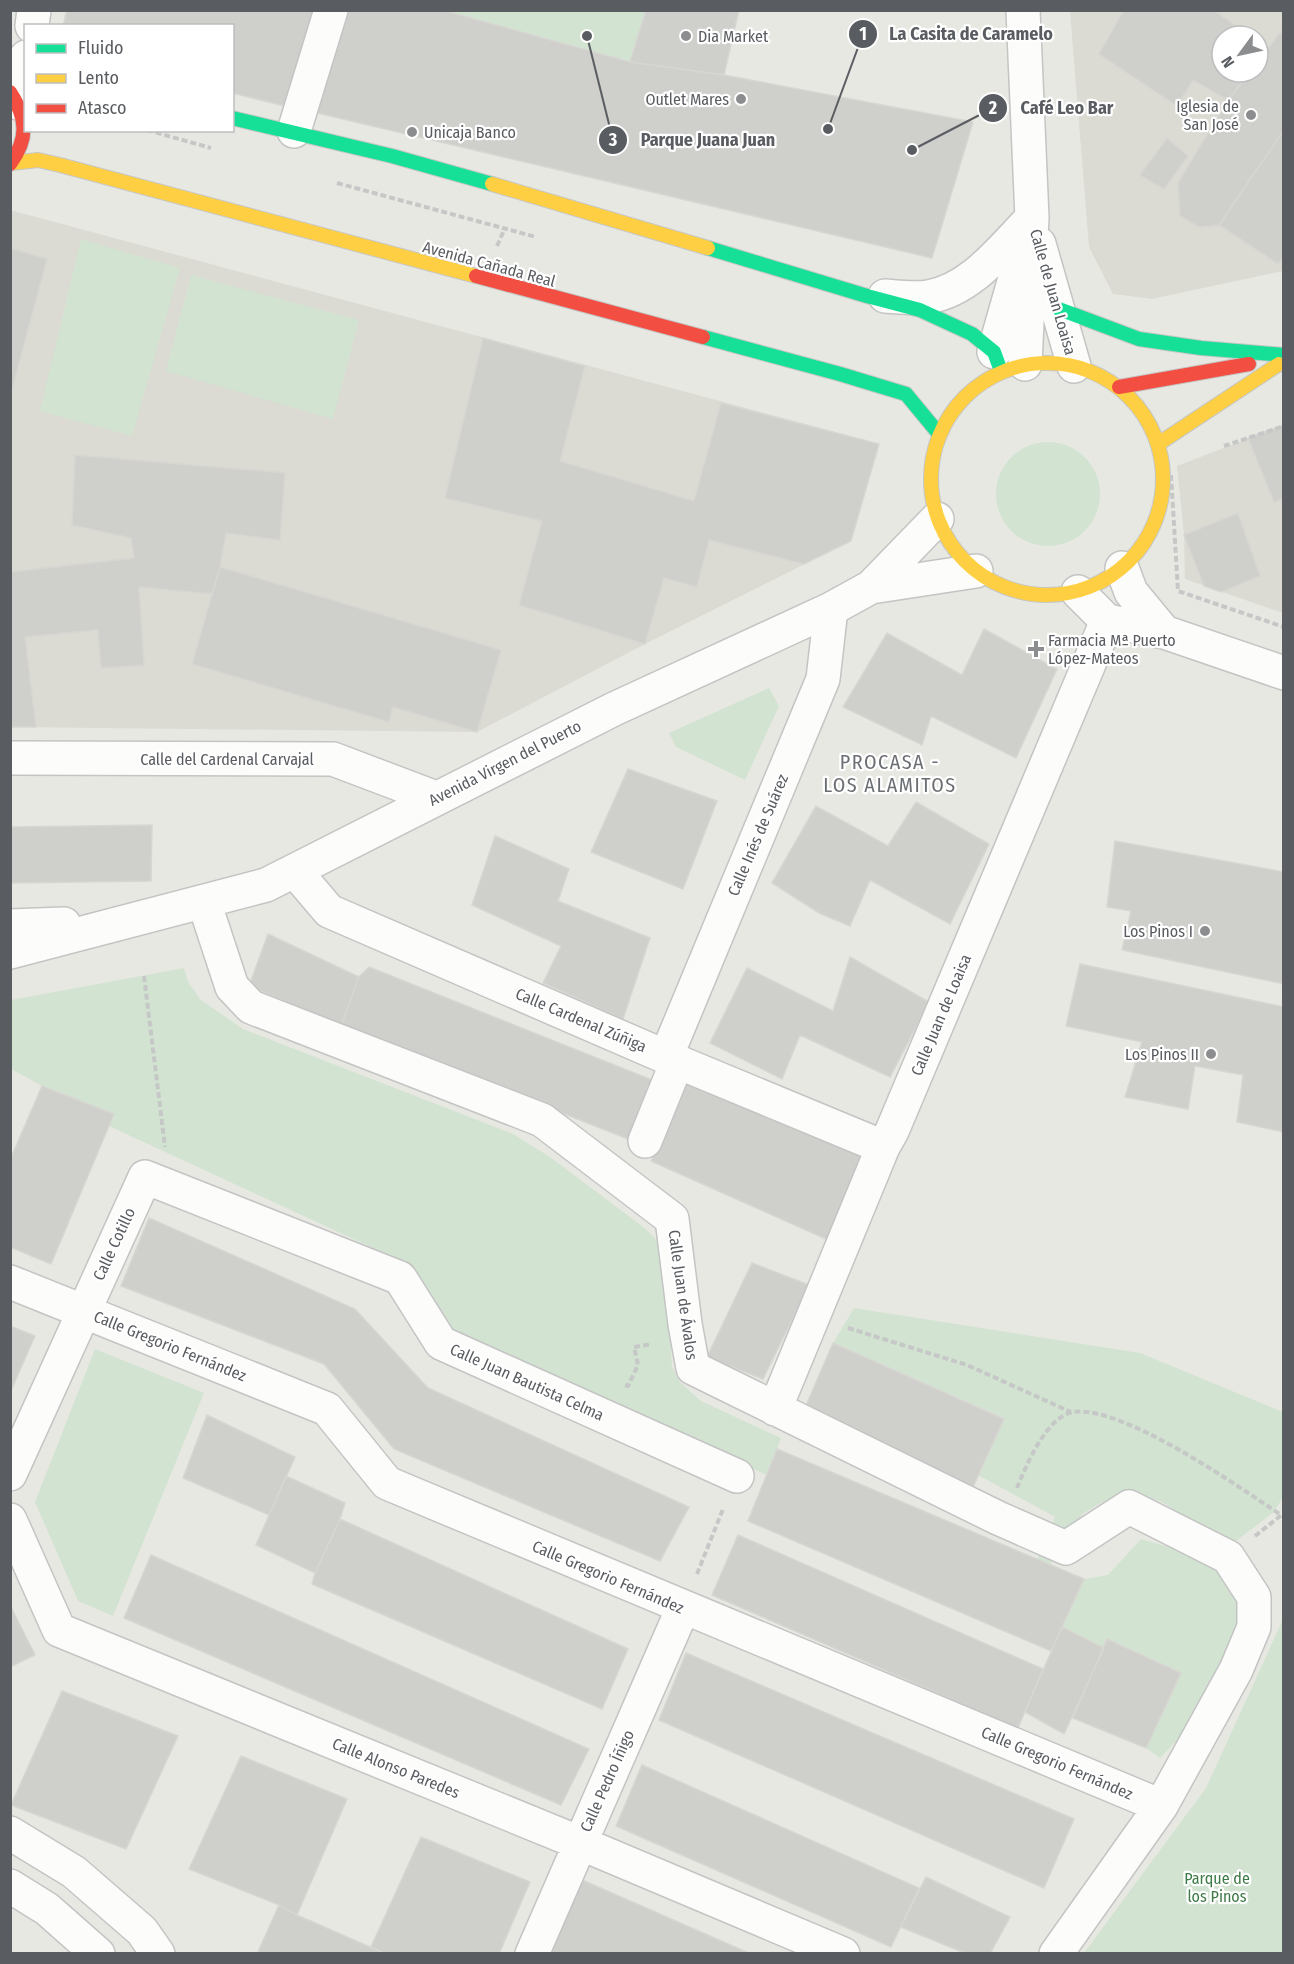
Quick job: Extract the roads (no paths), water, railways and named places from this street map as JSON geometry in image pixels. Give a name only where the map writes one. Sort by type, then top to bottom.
[{"type":"main road","name":"Avenida Cañada Real","points":[[18,81],[24,118]]},
{"type":"main road","points":[[234,118],[294,131],[521,192],[920,310],[972,334],[1007,362]]},
{"type":"main road","name":"Avenida Cañada Real","points":[[11,164],[21,150],[25,132]]},
{"type":"main road","name":"Avenida Cañada Real","points":[[11,164],[38,160],[60,165],[840,374],[906,394],[939,434]]},
{"type":"main road","points":[[1059,309],[1139,339],[1284,358]]},
{"type":"main road","points":[[1119,387],[1284,358]]},
{"type":"main road","points":[[1158,444],[1284,358]]},
{"type":"main road","points":[[1007,362],[1050,362],[1074,366],[1098,374],[1119,387],[1142,413],[1158,444],[1163,478],[1158,512],[1144,543],[1122,568],[1101,582],[1078,592],[1042,596],[1007,589],[976,571],[953,548],[937,519],[931,492],[931,463],[939,434],[954,408],[975,386],[1007,362]]},
{"type":"street","points":[[294,131],[331,10]]},
{"type":"street","name":"Calle de Juan Loaisa","points":[[1007,362],[1032,218],[1023,10]]},
{"type":"street","name":"Calle de Juan Loaisa","points":[[867,296],[929,297],[960,285],[985,266],[1032,218]]},
{"type":"street","name":"Calle de Juan Loaisa","points":[[1032,218],[1074,366]]},
{"type":"street","name":"Avenida Virgen del Puerto","points":[[10,952],[266,885],[614,709],[831,609],[871,587],[937,519]]},
{"type":"street","points":[[1122,568],[1131,592],[1164,632]]},
{"type":"street","name":"Avenida Virgen del Puerto","points":[[871,587],[976,571]]},
{"type":"street","points":[[1078,592],[1107,621],[1164,632],[1284,673]]},
{"type":"street","name":"Calle Inés de Suárez","points":[[645,1140],[671,1059],[823,679],[831,609]]},
{"type":"street","name":"Calle Juan de Loaisa","points":[[775,1409],[883,1147],[892,1131],[1107,621]]},
{"type":"street","name":"Calle del Cardenal Carvajal","points":[[10,758],[333,759],[436,798]]},
{"type":"street","name":"Calle Cardenal Zúñiga","points":[[295,871],[329,911],[671,1059],[883,1147]]},
{"type":"street","name":"Calle Juan de Ávalos","points":[[204,902],[232,987],[251,1007],[542,1120],[672,1219],[693,1368],[998,1518],[1066,1548],[1129,1507],[1228,1557],[1254,1597],[1254,1627],[1236,1670],[1161,1806]]},
{"type":"street","name":"Avenida Virgen del Puerto","points":[[10,926],[132,921]]},
{"type":"street","name":"Calle Cotillo","points":[[83,1311],[157,1182]]},
{"type":"street","name":"Calle Juan Bautista Celma","points":[[157,1182],[400,1278],[441,1343],[737,1476]]},
{"type":"street","name":"Calle Gregorio Fernández","points":[[10,1282],[327,1409],[387,1483],[1161,1806]]},
{"type":"street","points":[[10,1474],[83,1311]]},
{"type":"street","name":"Calle Alonso Paredes","points":[[10,1520],[59,1630],[843,1953]]},
{"type":"street","name":"Calle Pedro Íñigo","points":[[532,1953],[683,1608]]},
{"type":"street","points":[[1056,1953],[1161,1806]]},
{"type":"street","points":[[10,1833],[74,1872],[142,1931],[158,1953]]},
{"type":"street","points":[[10,1886],[47,1909],[98,1953]]},
{"type":"place","name":"Parque Juana Juan","points":[[587,36]]},
{"type":"place","name":"Dia Market","points":[[686,36]]},
{"type":"place","name":"Outlet Mares","points":[[741,99]]},
{"type":"place","name":"Iglesia de San José","points":[[1251,115]]},
{"type":"place","name":"La Casita de Caramelo","points":[[828,129]]},
{"type":"place","name":"Unicaja Banco","points":[[412,132]]},
{"type":"place","name":"Café Leo Bar","points":[[912,150]]},
{"type":"place","name":"Farmacia Mª Puerto López-Mateos","points":[[1036,649]]},
{"type":"place","name":"Los Pinos I","points":[[1205,931]]},
{"type":"place","name":"Los Pinos II","points":[[1211,1054]]},
{"type":"district","name":"PROCASA - LOS ALAMITOS","points":[[890,774]]},
{"type":"park label","name":"Parque de los Pinos","points":[[1217,1887]]}]
